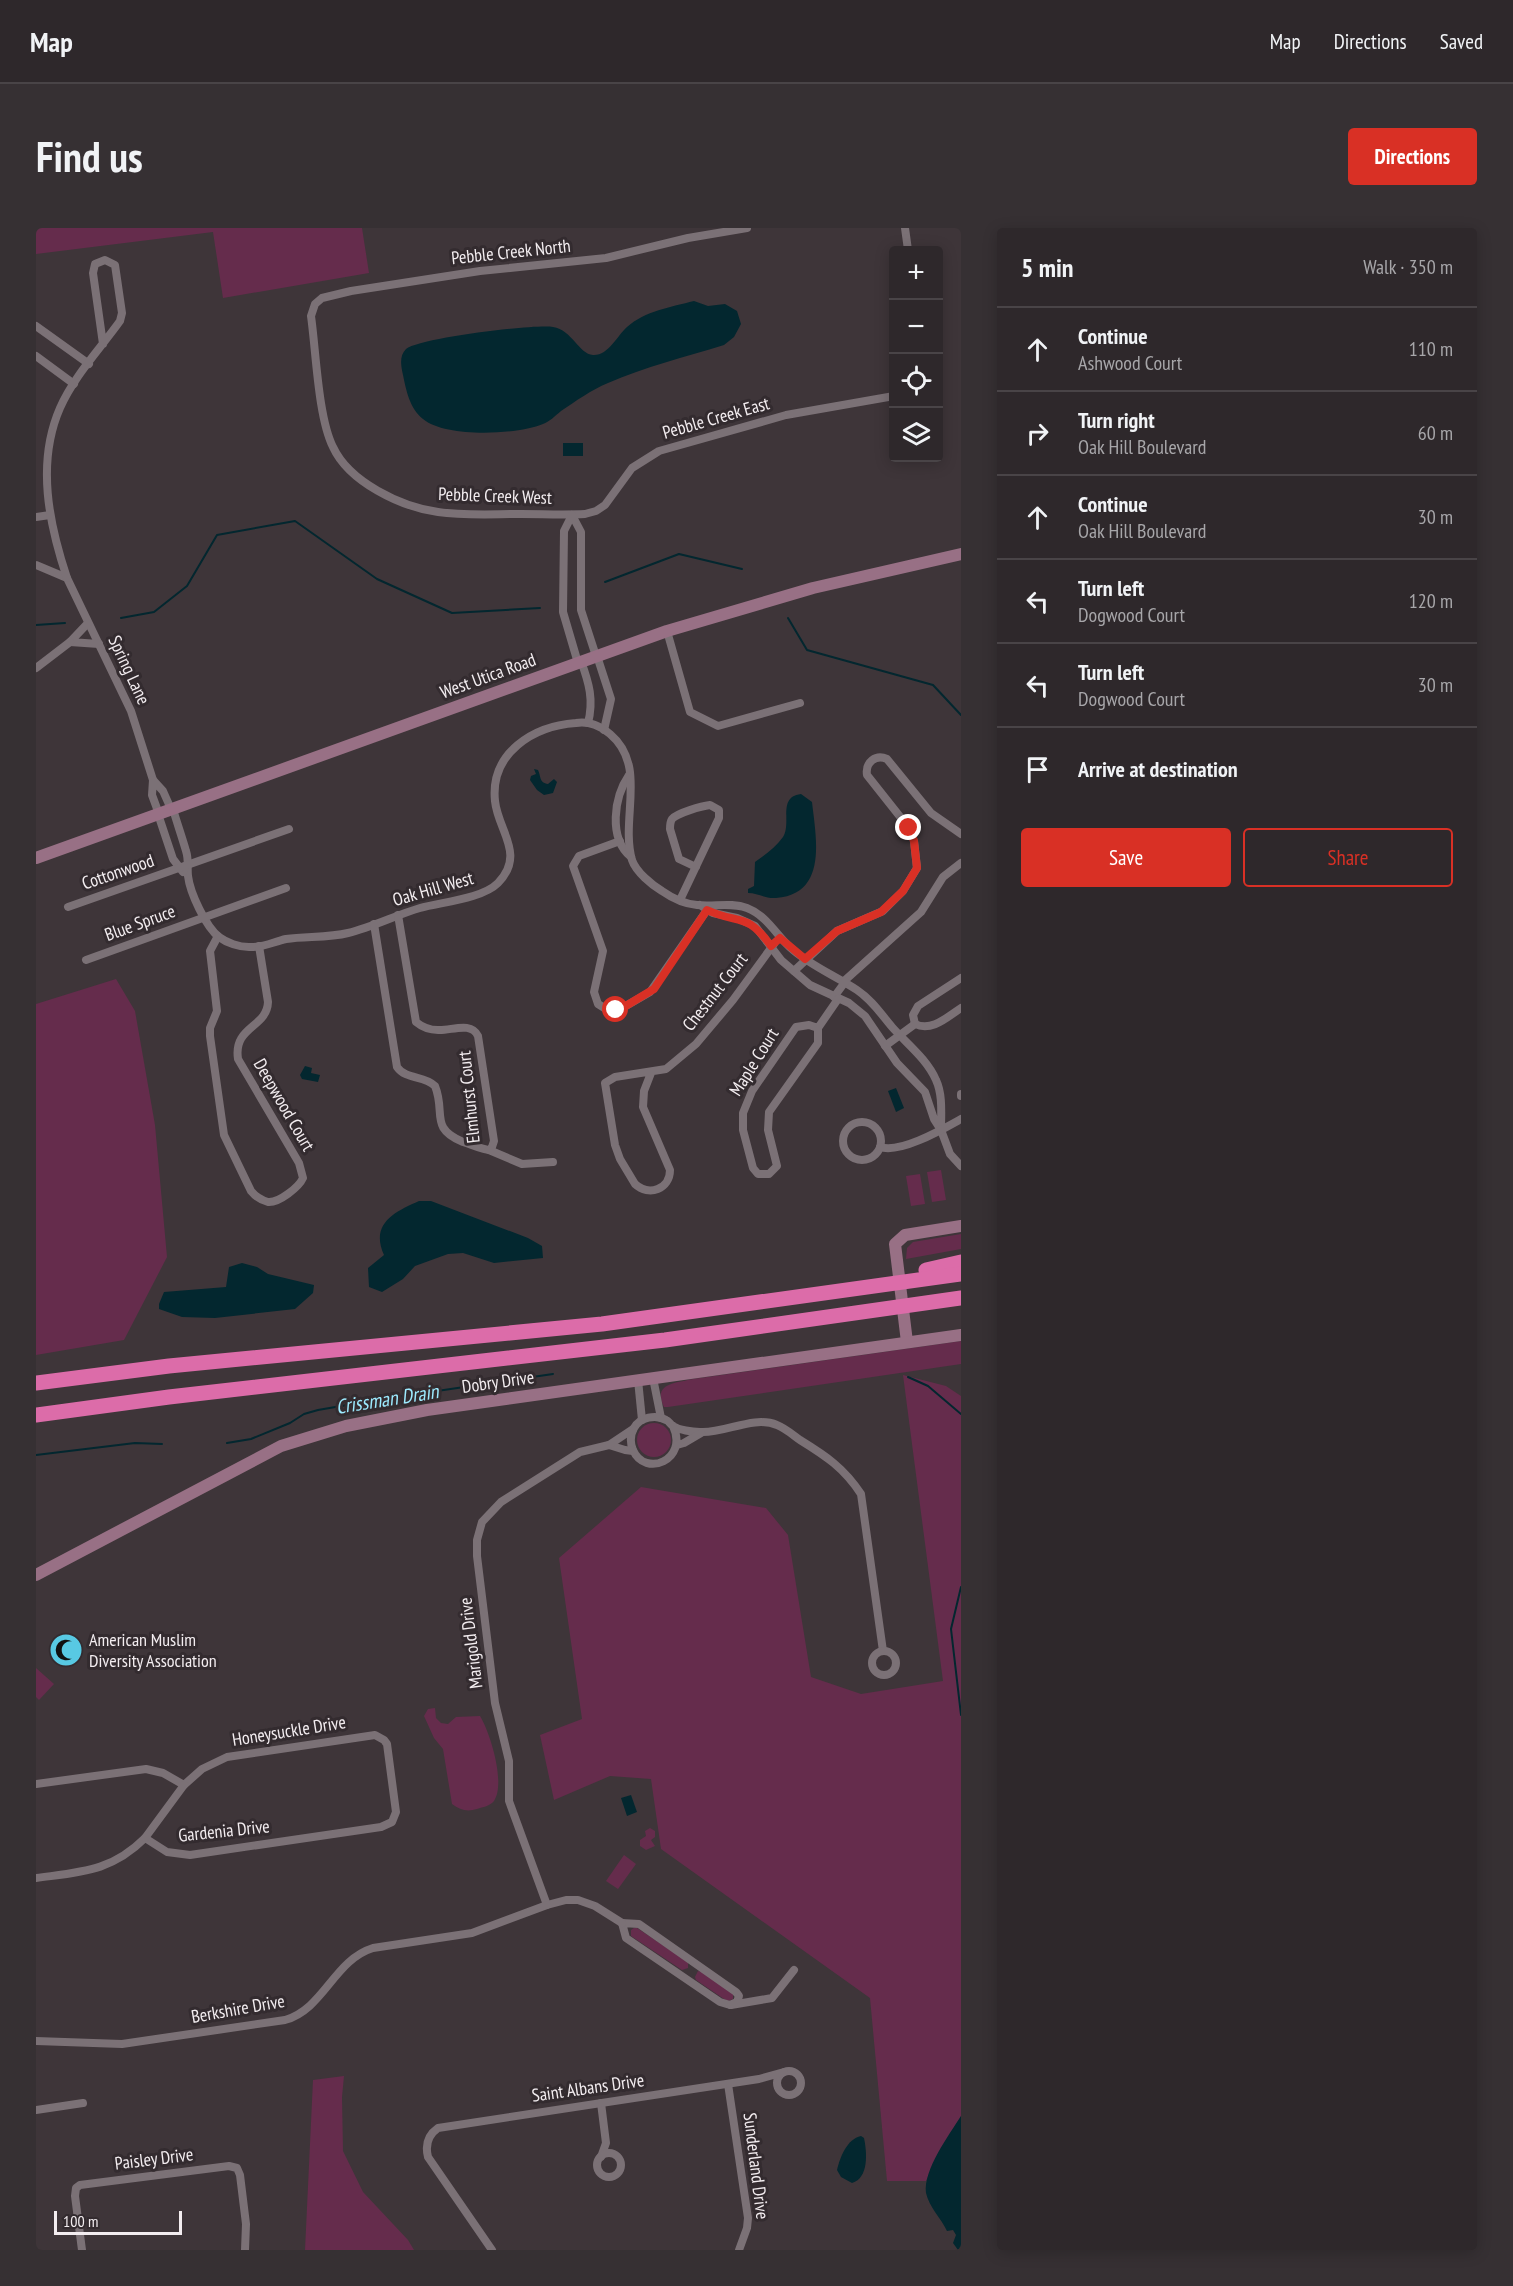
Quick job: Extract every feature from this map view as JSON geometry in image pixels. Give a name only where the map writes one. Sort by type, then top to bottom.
[{"type":"highway","points":[[843,1291],[961,1262]]},
{"type":"highway","points":[[36,1383],[169,1366],[602,1324],[961,1274]]},
{"type":"highway","points":[[36,1415],[179,1396],[633,1344],[939,1301],[961,1300]]},
{"type":"street","name":"Pebble Creek North","points":[[315,304],[329,295],[351,291],[480,271],[606,258],[688,238],[747,228]]},
{"type":"street","points":[[905,228],[907,246]]},
{"type":"street","name":"Spring Lane","points":[[103,344],[93,273],[96,264],[105,260],[115,265],[122,313],[120,321],[60,406],[52,435],[46,474],[47,499],[67,578],[131,711],[153,780],[152,795],[165,812]]},
{"type":"street","name":"Pebble Creek West","points":[[315,304],[311,316],[329,437],[335,452],[362,481],[404,503],[439,513],[572,515]]},
{"type":"street","points":[[36,326],[89,364]]},
{"type":"street","points":[[36,357],[74,384]]},
{"type":"street","name":"Pebble Creek East","points":[[572,515],[600,509],[611,499],[632,468],[659,451],[779,417],[889,397]]},
{"type":"street","points":[[36,517],[50,515]]},
{"type":"street","points":[[572,515],[581,532],[581,610],[611,699],[604,730]]},
{"type":"street","points":[[572,515],[564,531],[563,612],[592,697],[588,723],[604,730],[618,742],[626,753],[630,766],[631,789],[628,822],[633,864],[654,885],[680,900],[746,921],[761,932],[781,960],[810,985],[849,1003],[866,1016],[897,1063],[925,1092],[950,1154],[961,1166]]},
{"type":"street","name":"West Utica Road","points":[[36,858],[667,631],[813,588],[961,554]]},
{"type":"street","points":[[36,565],[67,578]]},
{"type":"street","points":[[36,668],[70,642],[88,623]]},
{"type":"street","points":[[667,631],[690,712],[718,726],[800,703]]},
{"type":"street","points":[[70,642],[99,644]]},
{"type":"street","name":"Oak Hill West","points":[[259,946],[288,939],[346,934],[398,915],[481,892],[499,882],[505,873],[510,856],[509,841],[495,802],[496,779],[504,759],[519,743],[533,734],[562,724],[588,723]]},
{"type":"street","points":[[794,971],[837,931],[884,911],[908,885],[917,868],[914,841],[909,828],[867,774],[867,766],[872,760],[888,759],[931,813],[961,834]]},
{"type":"street","points":[[629,775],[618,803],[617,830],[625,852],[631,857]]},
{"type":"street","points":[[680,900],[696,867],[719,818],[719,810],[710,805],[677,816],[670,824],[679,859],[696,867]]},
{"type":"street","points":[[165,812],[186,851],[189,865],[188,876],[204,917],[218,936],[235,945],[259,946]]},
{"type":"street","points":[[165,812],[173,859],[179,869],[188,876]]},
{"type":"street","name":"Cottonwood","points":[[68,907],[289,830]]},
{"type":"street","points":[[620,841],[579,856],[573,866],[603,951],[594,992],[599,1006],[606,1009],[619,1009],[650,992],[703,908]]},
{"type":"street","name":"Maple Court","points":[[818,1028],[809,1025],[796,1027],[747,1102],[742,1120],[743,1130],[753,1168],[758,1174],[769,1174],[777,1166],[768,1130],[769,1112],[818,1043],[818,1028],[844,982],[921,912],[943,877],[961,863]]},
{"type":"street","name":"Blue Spruce","points":[[86,960],[286,888]]},
{"type":"street","points":[[703,908],[733,905],[750,909],[763,918],[780,938],[816,968],[844,982],[866,997],[928,1066],[937,1082],[941,1130]]},
{"type":"street","name":"Elmhurst Court","points":[[398,915],[416,1022],[422,1026],[440,1030],[470,1028],[476,1031],[478,1036],[494,1142],[494,1147],[489,1150]]},
{"type":"street","name":"Elmhurst Court","points":[[374,924],[397,1066],[405,1074],[427,1080],[435,1086],[442,1126],[447,1134],[522,1164],[554,1162]]},
{"type":"street","name":"Deepwood Court","points":[[218,936],[211,947],[209,957],[217,1011],[209,1032],[223,1130],[250,1189],[258,1197],[270,1202],[296,1187],[303,1178],[299,1163],[238,1059],[238,1045],[243,1034],[267,1011],[259,946]]},
{"type":"street","name":"Chestnut Court","points":[[651,1072],[644,1091],[643,1107],[670,1170],[670,1175],[664,1186],[650,1191],[639,1188],[635,1184],[620,1159],[615,1145],[606,1081],[615,1077],[666,1069],[703,1037],[733,1000],[771,946],[780,938]]},
{"type":"street","points":[[915,1024],[913,1015],[918,1006],[961,978]]},
{"type":"street","points":[[915,1024],[923,1028],[933,1026],[961,1008]]},
{"type":"street","points":[[885,1046],[915,1024]]},
{"type":"street","points":[[880,1147],[889,1149],[900,1147],[961,1119]]},
{"type":"street","points":[[867,1122],[878,1129],[880,1147],[877,1153],[867,1160],[854,1159],[845,1151],[842,1138],[848,1126],[867,1122]]},
{"type":"street","points":[[907,1342],[894,1248],[896,1240],[914,1233],[961,1226]]},
{"type":"street","name":"Dobry Drive","points":[[36,1575],[240,1466],[303,1438],[378,1418],[961,1335]]},
{"type":"street","points":[[653,1378],[661,1418]]},
{"type":"street","points":[[638,1380],[642,1420],[661,1418],[673,1426],[700,1433]]},
{"type":"street","name":"Marigold Drive","points":[[547,1905],[509,1800],[509,1761],[495,1703],[477,1540],[482,1522],[501,1502],[580,1452],[609,1444],[633,1429],[642,1420]]},
{"type":"street","points":[[677,1445],[700,1433],[765,1422],[777,1425],[833,1461],[849,1476],[861,1494],[883,1651]]},
{"type":"street","points":[[633,1429],[631,1440],[633,1451],[643,1461],[657,1463],[670,1457],[677,1445],[677,1435],[673,1426]]},
{"type":"street","points":[[609,1444],[633,1451]]},
{"type":"street","name":"Honeysuckle Drive","points":[[145,1838],[184,1785],[202,1769],[227,1757],[369,1735],[380,1737],[387,1744],[396,1812],[392,1822]]},
{"type":"street","points":[[36,1784],[146,1769],[163,1773],[184,1785]]},
{"type":"street","name":"Gardenia Drive","points":[[145,1838],[167,1852],[190,1855],[381,1827],[392,1822]]},
{"type":"street","points":[[36,1878],[98,1869],[115,1862],[145,1838]]},
{"type":"street","name":"Berkshire Drive","points":[[36,2041],[122,2044],[285,2020],[300,2014],[310,2006],[351,1959],[362,1952],[373,1948],[472,1933],[566,1900],[578,1900],[595,1906],[622,1923],[639,1924],[729,1985],[738,1994],[753,2002]]},
{"type":"street","name":"Berkshire Drive","points":[[622,1923],[626,1938],[720,2002],[730,2005]]},
{"type":"street","points":[[730,2005],[774,1997],[794,1970]]},
{"type":"street","points":[[730,2005],[737,2002],[738,1994]]},
{"type":"street","points":[[759,2079],[772,2083],[778,2088],[788,2094],[795,2093],[800,2087],[798,2076],[792,2071],[784,2072],[778,2077],[778,2088]]},
{"type":"street","name":"Saint Albans Drive","points":[[492,2250],[428,2157],[426,2150],[428,2139],[442,2126],[728,2084],[784,2072]]},
{"type":"street","name":"Sunderland Drive","points":[[728,2084],[748,2218],[739,2250]]},
{"type":"street","points":[[36,2110],[83,2103]]},
{"type":"street","points":[[601,2103],[606,2144],[598,2164],[599,2172],[605,2176],[613,2176],[621,2168],[620,2161],[606,2144]]},
{"type":"street","points":[[601,2157],[608,2154],[615,2155]]},
{"type":"street","name":"Paisley Drive","points":[[82,2250],[76,2188],[84,2184],[229,2166],[237,2168],[240,2175],[246,2224],[245,2250]]},
{"type":"shaded area","points":[[36,228],[362,228],[369,273],[223,298],[213,232],[36,254]]},
{"type":"shaded area","points":[[116,979],[135,1011],[155,1125],[167,1257],[124,1340],[36,1355],[36,1004]]},
{"type":"shaded area","points":[[941,1170],[946,1200],[932,1202],[927,1172]]},
{"type":"shaded area","points":[[920,1174],[925,1204],[911,1206],[906,1176]]},
{"type":"shaded area","points":[[961,1234],[961,1249],[906,1259],[907,1248],[913,1242]]},
{"type":"shaded area","points":[[961,1341],[961,1364],[668,1407],[664,1407],[661,1399],[663,1389],[673,1383],[693,1379]]},
{"type":"shaded area","points":[[903,1375],[946,1386],[961,1396],[961,2116],[939,2152],[926,2181],[887,2181],[870,1998],[661,1849],[651,1779],[610,1776],[554,1800],[540,1735],[582,1719],[559,1558],[641,1487],[766,1508],[788,1535],[811,1677],[861,1694],[943,1681]]},
{"type":"shaded area","points":[[654,1423],[666,1428],[671,1440],[666,1452],[654,1457],[642,1452],[637,1440],[642,1428]]},
{"type":"shaded area","points":[[36,1668],[54,1684],[39,1700],[36,1697]]},
{"type":"shaded area","points":[[435,1708],[436,1718],[441,1723],[448,1724],[456,1717],[480,1716],[492,1745],[497,1770],[497,1793],[490,1804],[470,1810],[461,1809],[452,1804],[443,1749],[434,1738],[424,1716],[428,1709]]},
{"type":"shaded area","points":[[650,1828],[655,1831],[655,1837],[651,1840],[655,1846],[646,1850],[640,1846],[640,1840],[646,1836],[645,1831]]},
{"type":"shaded area","points":[[624,1855],[636,1864],[618,1889],[606,1881]]},
{"type":"shaded area","points":[[634,1928],[688,1962],[688,1968],[682,1970],[631,1936],[631,1930]]},
{"type":"shaded area","points":[[698,1971],[733,1994],[733,1999],[728,2001],[724,1999],[696,1980]]},
{"type":"shaded area","points":[[344,2076],[343,2151],[363,2192],[408,2240],[414,2250],[305,2250],[313,2080]]},
{"type":"water","points":[[694,301],[708,306],[725,304],[737,311],[741,324],[734,337],[724,345],[622,377],[590,392],[550,420],[531,428],[482,433],[448,429],[423,419],[415,410],[407,393],[401,358],[406,349],[416,345],[432,340],[477,333],[553,327],[565,332],[584,351],[593,355],[608,349],[627,327],[642,317]]},
{"type":"water","points":[[563,443],[583,443],[583,456],[563,456]]},
{"type":"water","points":[[534,769],[538,770],[543,782],[548,784],[554,779],[557,782],[553,793],[544,795],[537,790],[530,780],[531,776],[536,774]]},
{"type":"water","points":[[801,794],[812,802],[816,847],[811,875],[804,886],[793,894],[772,898],[748,893],[748,889],[754,886],[755,862],[783,837],[789,800]]},
{"type":"water","points":[[305,1066],[312,1068],[311,1073],[320,1075],[318,1082],[302,1079],[300,1075]]},
{"type":"water","points":[[896,1088],[904,1108],[896,1112],[888,1091]]},
{"type":"water","points":[[419,1201],[431,1201],[528,1238],[542,1246],[543,1258],[494,1263],[463,1253],[448,1254],[415,1266],[403,1279],[382,1292],[369,1287],[368,1268],[384,1255],[380,1244],[382,1227],[393,1215]]},
{"type":"water","points":[[242,1263],[257,1267],[268,1274],[314,1285],[313,1293],[295,1309],[215,1318],[182,1317],[159,1309],[164,1292],[226,1287],[229,1267]]},
{"type":"water","points":[[631,1795],[637,1812],[627,1816],[621,1798]]},
{"type":"water","points":[[961,2116],[961,2250],[958,2250],[953,2243],[956,2235],[953,2230],[947,2231],[930,2203],[926,2193],[926,2184],[938,2153]]},
{"type":"water","points":[[861,2136],[864,2138],[866,2164],[861,2176],[852,2183],[841,2177],[837,2170],[842,2154],[848,2145]]},
{"type":"waterway","points":[[121,618],[154,612],[187,586],[217,535],[295,521],[377,579],[452,613],[540,608]]},
{"type":"waterway","points":[[605,582],[679,554],[742,569]]},
{"type":"waterway","points":[[788,618],[807,650],[933,685],[961,715]]},
{"type":"waterway","points":[[36,625],[65,623]]},
{"type":"waterway","name":"Crissman Drain","points":[[227,1443],[251,1439],[290,1423],[304,1414],[318,1410],[553,1374]]},
{"type":"waterway","name":"Crissman Drain","points":[[908,1377],[928,1386],[961,1414]]},
{"type":"waterway","name":"Crissman Drain","points":[[36,1455],[135,1443],[162,1444]]},
{"type":"waterway","name":"Crissman Drain","points":[[961,1587],[951,1629],[961,1715]]},
{"type":"place","name":"American Muslim Diversity Association","points":[[66,1650]]},
{"type":"route","points":[[616,1010],[654,989],[707,910],[746,921],[755,926],[771,946],[780,938],[805,959],[837,931],[884,911],[908,885],[917,868],[913,835],[909,828]]}]
